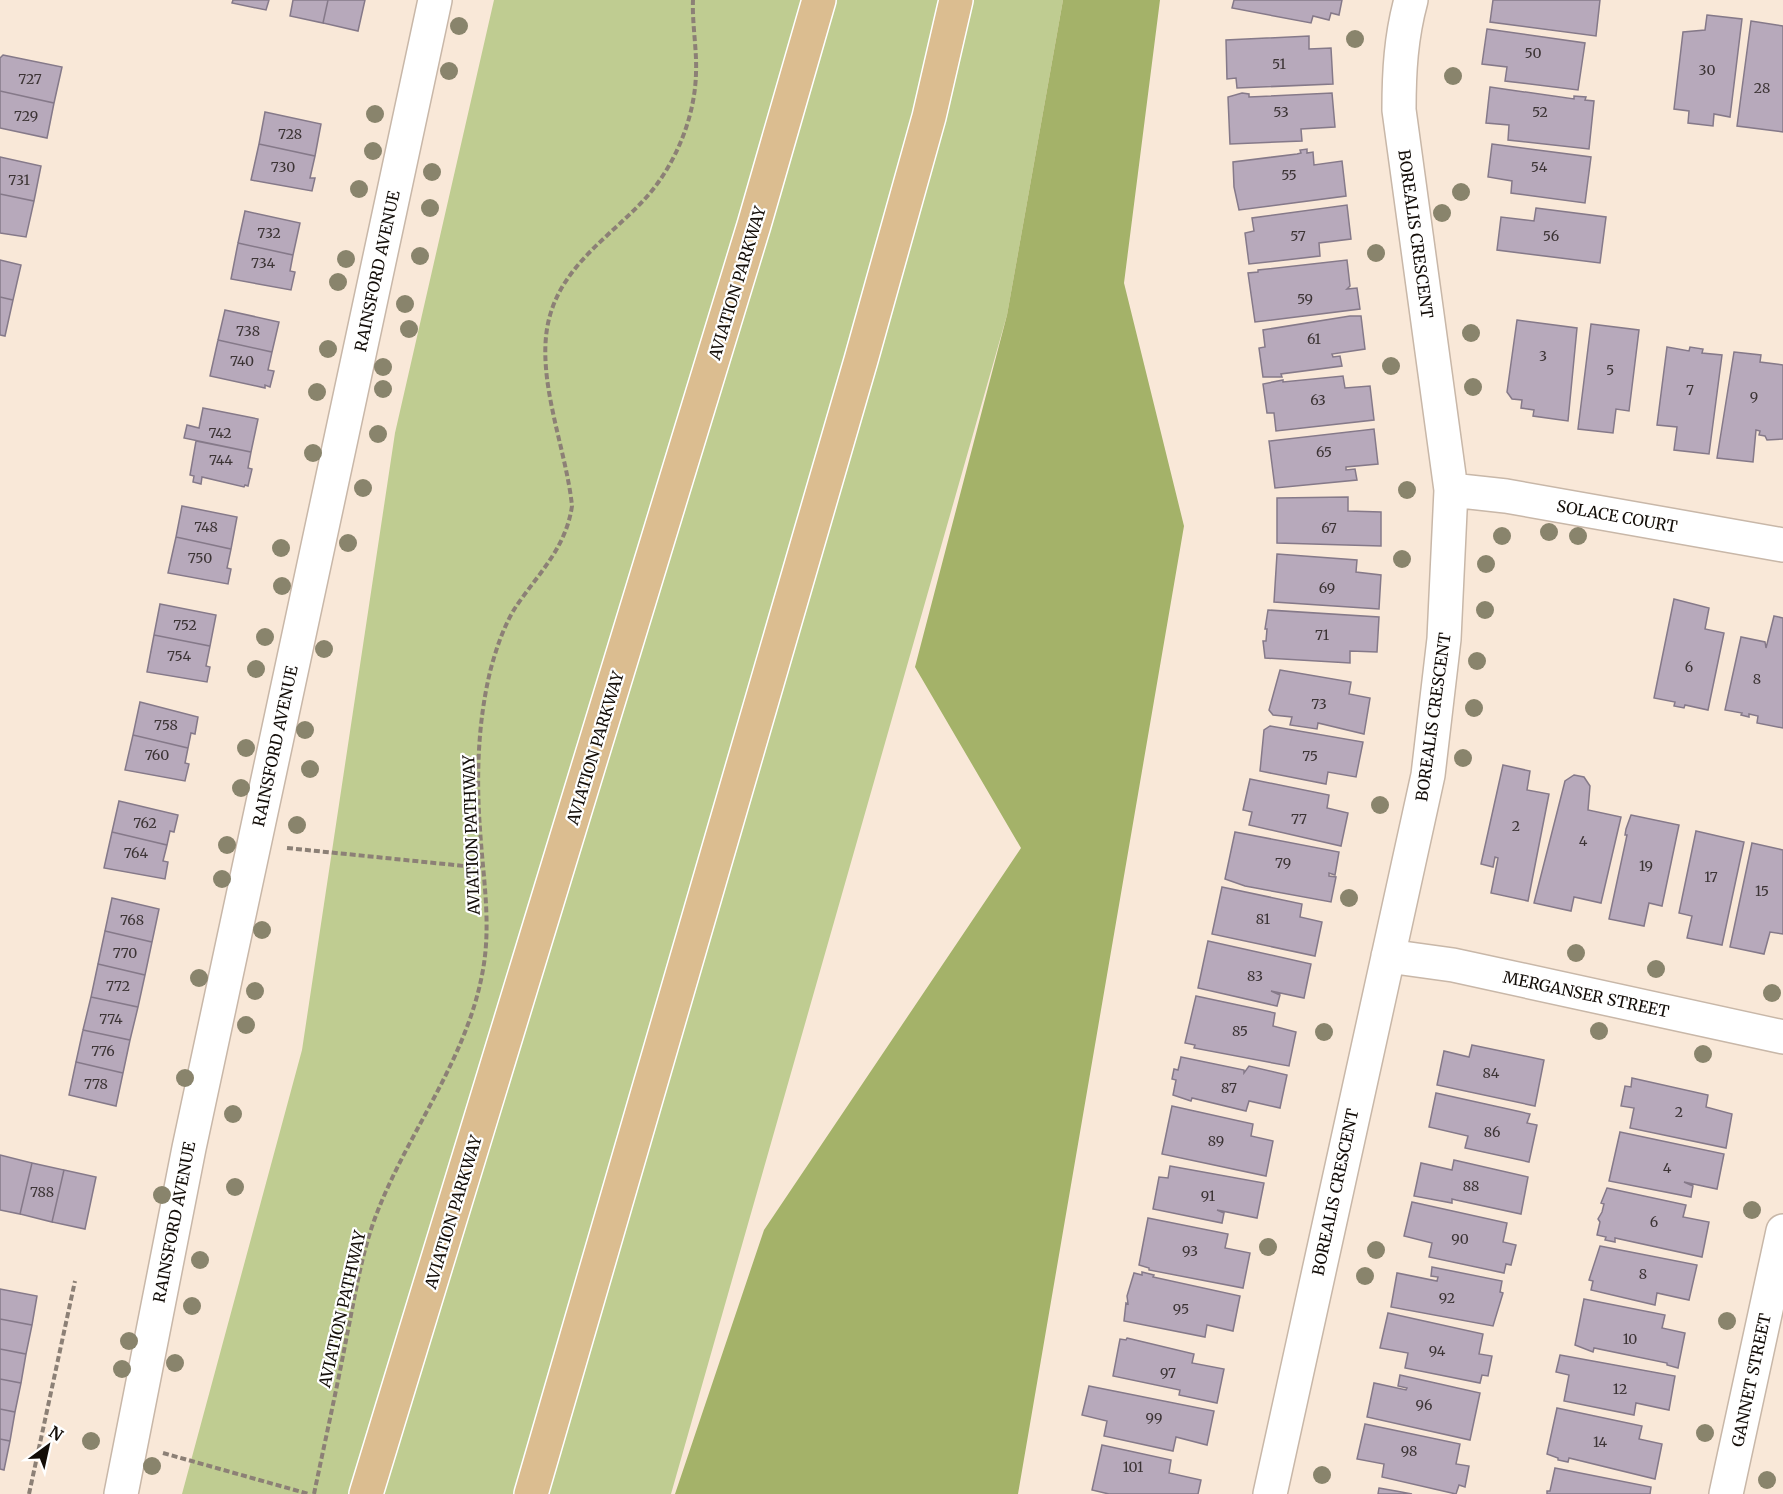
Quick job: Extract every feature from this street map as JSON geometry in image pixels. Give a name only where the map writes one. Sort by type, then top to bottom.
[{"type":"main road","name":"AVIATION PARKWAY","points":[[366,1494],[754,225],[819,0]]},
{"type":"main road","points":[[531,1494],[858,371],[929,117],[956,0]]},
{"type":"street","name":"RAINSFORD AVENUE","points":[[121,1494],[189,1148],[435,0]]},
{"type":"street","name":"BOREALIS CRESCENT","points":[[1270,1494],[1428,775],[1444,639],[1451,490],[1399,110],[1399,63],[1411,0]]},
{"type":"street","name":"SOLACE COURT","points":[[1451,490],[1506,496],[1783,545]]},
{"type":"street","name":"MERGANSER STREET","points":[[1388,956],[1453,965],[1783,1037]]},
{"type":"street","name":"GANNET STREET","points":[[1726,1494],[1783,1231]]},
{"type":"path","name":"AVIATION PATHWAY","points":[[314,1494],[361,1265],[374,1221],[405,1148],[455,1059],[474,1010],[483,972],[488,918],[480,828],[479,755],[491,668],[515,607],[558,549],[570,520],[572,506],[547,376],[545,341],[550,313],[568,276],[644,201],[663,176],[680,144],[691,114],[696,73],[692,1]]},
{"type":"path","points":[[254,845],[484,868]]},
{"type":"path","points":[[29,1494],[75,1281]]},
{"type":"path","points":[[130,1444],[309,1494]]},
{"type":"green space","points":[[494,0],[1063,0],[1007,315],[671,1494],[182,1494],[302,1050],[395,433]]},
{"type":"green space","points":[[1063,0],[1160,0],[1124,283],[1184,526],[1018,1494],[675,1494],[764,1230],[1021,848],[915,667],[1007,315]]},
{"type":"building","points":[[233,0],[269,0],[266,10],[232,3]]},
{"type":"building","points":[[293,0],[328,0],[323,23],[290,16]]},
{"type":"building","points":[[328,0],[365,0],[358,31],[323,23]]},
{"type":"building","points":[[1234,0],[1342,0],[1339,15],[1331,13],[1329,20],[1313,16],[1311,23],[1232,8]]},
{"type":"building","points":[[1493,0],[1600,0],[1596,36],[1490,22]]},
{"type":"building","points":[[1707,15],[1742,19],[1730,117],[1714,114],[1713,126],[1688,123],[1689,111],[1674,109],[1683,32],[1705,30]]},
{"type":"building","points":[[1751,21],[1783,26],[1783,132],[1737,126]]},
{"type":"building","points":[[1487,29],[1585,43],[1578,90],[1505,81],[1507,67],[1482,64]]},
{"type":"building","points":[[1309,36],[1309,49],[1331,48],[1333,84],[1237,88],[1236,78],[1227,79],[1226,40]]},
{"type":"building","points":[[3,55],[62,67],[54,103],[0,91],[0,58]]},
{"type":"building","points":[[1490,87],[1574,99],[1574,96],[1586,97],[1585,100],[1594,101],[1589,149],[1508,140],[1509,125],[1486,123]]},
{"type":"building","points":[[0,91],[54,103],[47,138],[0,128]]},
{"type":"building","points":[[1242,93],[1249,94],[1249,97],[1332,93],[1335,127],[1301,129],[1302,141],[1230,144],[1228,97]]},
{"type":"building","points":[[265,112],[321,124],[315,156],[259,144]]},
{"type":"building","points":[[259,144],[315,156],[310,178],[315,178],[312,191],[251,180]]},
{"type":"building","points":[[1492,144],[1591,157],[1585,203],[1511,193],[1512,181],[1488,177]]},
{"type":"building","points":[[1307,149],[1307,153],[1313,152],[1314,165],[1342,161],[1346,196],[1239,210],[1234,187],[1233,162],[1297,154],[1301,153],[1300,150]]},
{"type":"building","points":[[0,157],[41,166],[34,201],[0,194]]},
{"type":"building","points":[[0,194],[34,201],[26,237],[0,233]]},
{"type":"building","points":[[1347,205],[1351,239],[1319,243],[1320,256],[1249,264],[1245,233],[1254,231],[1252,218]]},
{"type":"building","points":[[1536,208],[1606,217],[1600,263],[1497,250],[1501,217],[1534,221]]},
{"type":"building","points":[[245,211],[300,223],[293,255],[238,243]]},
{"type":"building","points":[[238,243],[293,255],[290,271],[295,272],[291,290],[231,279]]},
{"type":"building","points":[[0,260],[21,265],[13,300],[0,297]]},
{"type":"building","points":[[1347,260],[1350,286],[1347,289],[1357,288],[1360,309],[1255,322],[1248,273]]},
{"type":"building","points":[[0,297],[13,300],[5,336],[0,335]]},
{"type":"building","points":[[225,310],[279,322],[272,352],[218,340]]},
{"type":"building","points":[[1361,316],[1365,349],[1332,354],[1333,357],[1340,356],[1342,366],[1281,374],[1282,377],[1263,377],[1259,348],[1265,347],[1263,330]]},
{"type":"building","points":[[1517,320],[1577,328],[1568,421],[1533,416],[1534,410],[1521,408],[1522,400],[1512,399],[1507,392]]},
{"type":"building","points":[[1591,324],[1639,330],[1629,411],[1616,409],[1613,433],[1578,429]]},
{"type":"building","points":[[218,340],[272,352],[268,370],[274,371],[270,387],[265,385],[265,388],[210,376]]},
{"type":"building","points":[[1667,347],[1689,351],[1690,347],[1703,349],[1702,353],[1722,355],[1709,454],[1674,450],[1677,427],[1657,425]]},
{"type":"building","points":[[1734,352],[1761,355],[1760,362],[1783,365],[1783,439],[1767,440],[1765,436],[1759,435],[1760,431],[1756,430],[1753,462],[1717,458]]},
{"type":"building","points":[[1343,376],[1345,388],[1370,386],[1374,420],[1276,431],[1274,413],[1267,413],[1263,384],[1283,380],[1283,382]]},
{"type":"building","points":[[203,408],[258,419],[251,452],[184,438],[187,425],[199,428]]},
{"type":"building","points":[[1374,429],[1378,464],[1346,467],[1346,470],[1355,469],[1357,480],[1275,488],[1269,441]]},
{"type":"building","points":[[196,441],[251,452],[248,468],[252,469],[248,486],[202,477],[201,484],[193,482],[194,476],[190,475]]},
{"type":"building","points":[[1348,497],[1348,511],[1381,512],[1381,546],[1277,543],[1277,498]]},
{"type":"building","points":[[182,506],[237,517],[231,549],[176,537]]},
{"type":"building","points":[[176,537],[231,549],[227,568],[231,569],[228,584],[168,573]]},
{"type":"building","points":[[1277,554],[1357,560],[1356,572],[1381,575],[1379,609],[1274,602]]},
{"type":"building","points":[[1674,599],[1709,608],[1705,629],[1724,633],[1708,710],[1685,705],[1684,708],[1674,706],[1675,702],[1654,698]]},
{"type":"building","points":[[160,604],[216,615],[210,646],[154,635]]},
{"type":"building","points":[[1268,610],[1379,617],[1377,652],[1350,651],[1350,663],[1265,658],[1263,641],[1266,641]]},
{"type":"building","points":[[1774,616],[1783,618],[1783,728],[1757,723],[1758,716],[1749,714],[1749,717],[1741,715],[1742,713],[1725,710],[1741,637],[1765,642],[1766,648]]},
{"type":"building","points":[[154,635],[210,646],[206,666],[210,667],[207,682],[147,672]]},
{"type":"building","points":[[1280,670],[1351,682],[1349,694],[1370,698],[1364,734],[1318,723],[1317,729],[1290,725],[1292,717],[1273,715],[1269,710]]},
{"type":"building","points":[[140,702],[198,717],[195,734],[191,733],[188,748],[133,735]]},
{"type":"building","points":[[1270,726],[1363,742],[1356,777],[1328,772],[1326,784],[1260,771],[1264,730]]},
{"type":"building","points":[[133,735],[188,748],[185,763],[189,764],[185,781],[125,770]]},
{"type":"building","points":[[1503,765],[1530,771],[1527,790],[1549,794],[1528,901],[1491,893],[1498,858],[1495,857],[1493,867],[1481,864]]},
{"type":"building","points":[[1574,775],[1584,777],[1590,786],[1588,810],[1621,817],[1601,903],[1574,897],[1571,911],[1534,903],[1565,781]]},
{"type":"building","points":[[1250,779],[1329,795],[1327,808],[1348,813],[1341,846],[1249,825],[1252,812],[1243,810]]},
{"type":"building","points":[[119,801],[178,815],[174,832],[170,831],[167,845],[112,832]]},
{"type":"building","points":[[1631,815],[1679,825],[1662,906],[1649,903],[1644,926],[1609,919],[1627,835],[1625,835],[1626,829]]},
{"type":"building","points":[[1696,831],[1744,842],[1722,945],[1687,938],[1692,916],[1679,913]]},
{"type":"building","points":[[112,832],[167,845],[163,861],[168,862],[165,879],[104,868]]},
{"type":"building","points":[[1235,832],[1339,852],[1335,875],[1329,873],[1329,876],[1336,877],[1331,902],[1245,886],[1225,879]]},
{"type":"building","points":[[1752,843],[1783,850],[1783,934],[1770,932],[1764,954],[1730,947]]},
{"type":"building","points":[[1222,887],[1302,904],[1300,917],[1322,922],[1315,956],[1212,934]]},
{"type":"building","points":[[112,898],[159,909],[152,942],[105,931]]},
{"type":"building","points":[[105,931],[152,942],[145,975],[98,964]]},
{"type":"building","points":[[1208,941],[1311,964],[1304,998],[1271,991],[1280,995],[1277,1006],[1198,988]]},
{"type":"building","points":[[98,964],[145,975],[138,1007],[91,997]]},
{"type":"building","points":[[1196,996],[1275,1013],[1273,1026],[1296,1032],[1289,1066],[1194,1048],[1195,1045],[1185,1043]]},
{"type":"building","points":[[91,997],[138,1007],[130,1040],[83,1030]]},
{"type":"building","points":[[83,1030],[130,1040],[123,1073],[76,1062]]},
{"type":"building","points":[[1472,1045],[1544,1060],[1535,1106],[1437,1085],[1444,1051],[1469,1057]]},
{"type":"building","points":[[1181,1057],[1244,1070],[1244,1073],[1249,1066],[1287,1075],[1280,1108],[1249,1101],[1246,1111],[1192,1098],[1191,1101],[1173,1095],[1176,1080],[1172,1079],[1174,1069],[1178,1070]]},
{"type":"building","points":[[76,1062],[123,1073],[116,1106],[69,1095]]},
{"type":"building","points":[[1632,1078],[1708,1095],[1706,1107],[1732,1114],[1726,1148],[1630,1128],[1634,1108],[1621,1106],[1625,1086],[1631,1087]]},
{"type":"building","points":[[1436,1093],[1530,1114],[1527,1123],[1537,1125],[1529,1162],[1465,1148],[1468,1136],[1429,1127]]},
{"type":"building","points":[[1172,1106],[1253,1124],[1251,1136],[1273,1141],[1266,1176],[1162,1154]]},
{"type":"building","points":[[1620,1132],[1724,1154],[1717,1189],[1684,1182],[1693,1186],[1691,1197],[1609,1181]]},
{"type":"building","points":[[0,1155],[32,1163],[20,1214],[0,1210]]},
{"type":"building","points":[[1454,1160],[1528,1177],[1521,1214],[1452,1199],[1452,1203],[1414,1196],[1421,1163],[1452,1170]]},
{"type":"building","points":[[32,1163],[64,1170],[52,1222],[20,1214]]},
{"type":"building","points":[[1170,1166],[1264,1183],[1257,1218],[1217,1210],[1224,1213],[1222,1223],[1153,1209],[1159,1177],[1168,1178]]},
{"type":"building","points":[[64,1170],[96,1177],[85,1229],[52,1222]]},
{"type":"building","points":[[1607,1188],[1686,1205],[1683,1217],[1709,1222],[1702,1257],[1615,1238],[1615,1242],[1605,1240],[1606,1237],[1597,1235],[1600,1222],[1598,1219],[1604,1204],[1601,1203]]},
{"type":"building","points":[[1412,1202],[1507,1223],[1503,1242],[1516,1245],[1511,1265],[1506,1264],[1504,1273],[1429,1257],[1432,1243],[1404,1236]]},
{"type":"building","points":[[1148,1218],[1228,1234],[1225,1248],[1250,1253],[1243,1288],[1149,1270],[1139,1265]]},
{"type":"building","points":[[1600,1246],[1697,1265],[1689,1300],[1657,1293],[1655,1305],[1591,1290],[1593,1281],[1589,1280]]},
{"type":"building","points":[[1432,1267],[1502,1281],[1500,1292],[1503,1293],[1493,1326],[1391,1307],[1397,1273],[1437,1281],[1438,1277],[1431,1276]]},
{"type":"building","points":[[1142,1272],[1154,1275],[1153,1277],[1240,1296],[1233,1331],[1207,1325],[1205,1337],[1124,1321],[1126,1303],[1128,1304],[1127,1296],[1134,1273],[1142,1275]]},
{"type":"building","points":[[0,1289],[37,1296],[32,1325],[0,1319]]},
{"type":"building","points":[[1584,1299],[1665,1315],[1662,1328],[1685,1333],[1678,1368],[1667,1365],[1667,1363],[1594,1348],[1593,1352],[1575,1345]]},
{"type":"building","points":[[1388,1313],[1483,1334],[1479,1354],[1492,1356],[1488,1376],[1482,1375],[1480,1383],[1405,1368],[1408,1353],[1380,1348]]},
{"type":"building","points":[[0,1319],[32,1325],[26,1354],[0,1349]]},
{"type":"building","points":[[1127,1338],[1194,1354],[1192,1363],[1224,1369],[1217,1403],[1179,1395],[1180,1390],[1113,1376],[1120,1339],[1126,1340]]},
{"type":"building","points":[[0,1349],[26,1354],[21,1383],[0,1379]]},
{"type":"building","points":[[1560,1355],[1675,1376],[1669,1410],[1636,1403],[1634,1415],[1564,1401],[1569,1375],[1556,1372]]},
{"type":"building","points":[[1400,1375],[1480,1393],[1470,1440],[1367,1417],[1374,1383],[1406,1390],[1407,1388],[1398,1386]]},
{"type":"building","points":[[0,1379],[21,1383],[15,1412],[0,1409]]},
{"type":"building","points":[[1089,1386],[1214,1411],[1207,1445],[1176,1437],[1173,1451],[1104,1436],[1107,1421],[1082,1415]]},
{"type":"building","points":[[1557,1408],[1642,1426],[1639,1439],[1662,1444],[1655,1479],[1569,1458],[1568,1462],[1558,1460],[1547,1454]]},
{"type":"building","points":[[0,1409],[15,1412],[10,1441],[0,1439]]},
{"type":"building","points":[[1365,1424],[1460,1444],[1456,1464],[1469,1466],[1465,1487],[1459,1485],[1456,1494],[1382,1477],[1384,1464],[1357,1459]]},
{"type":"building","points":[[0,1439],[10,1441],[4,1470],[0,1469]]},
{"type":"building","points":[[1102,1445],[1171,1460],[1169,1473],[1201,1480],[1198,1494],[1109,1494],[1092,1490]]},
{"type":"building","points":[[1555,1468],[1651,1487],[1650,1494],[1547,1494],[1547,1491],[1550,1491]]},
{"type":"building","points":[[1379,1488],[1396,1491],[1412,1494],[1378,1494]]}]
